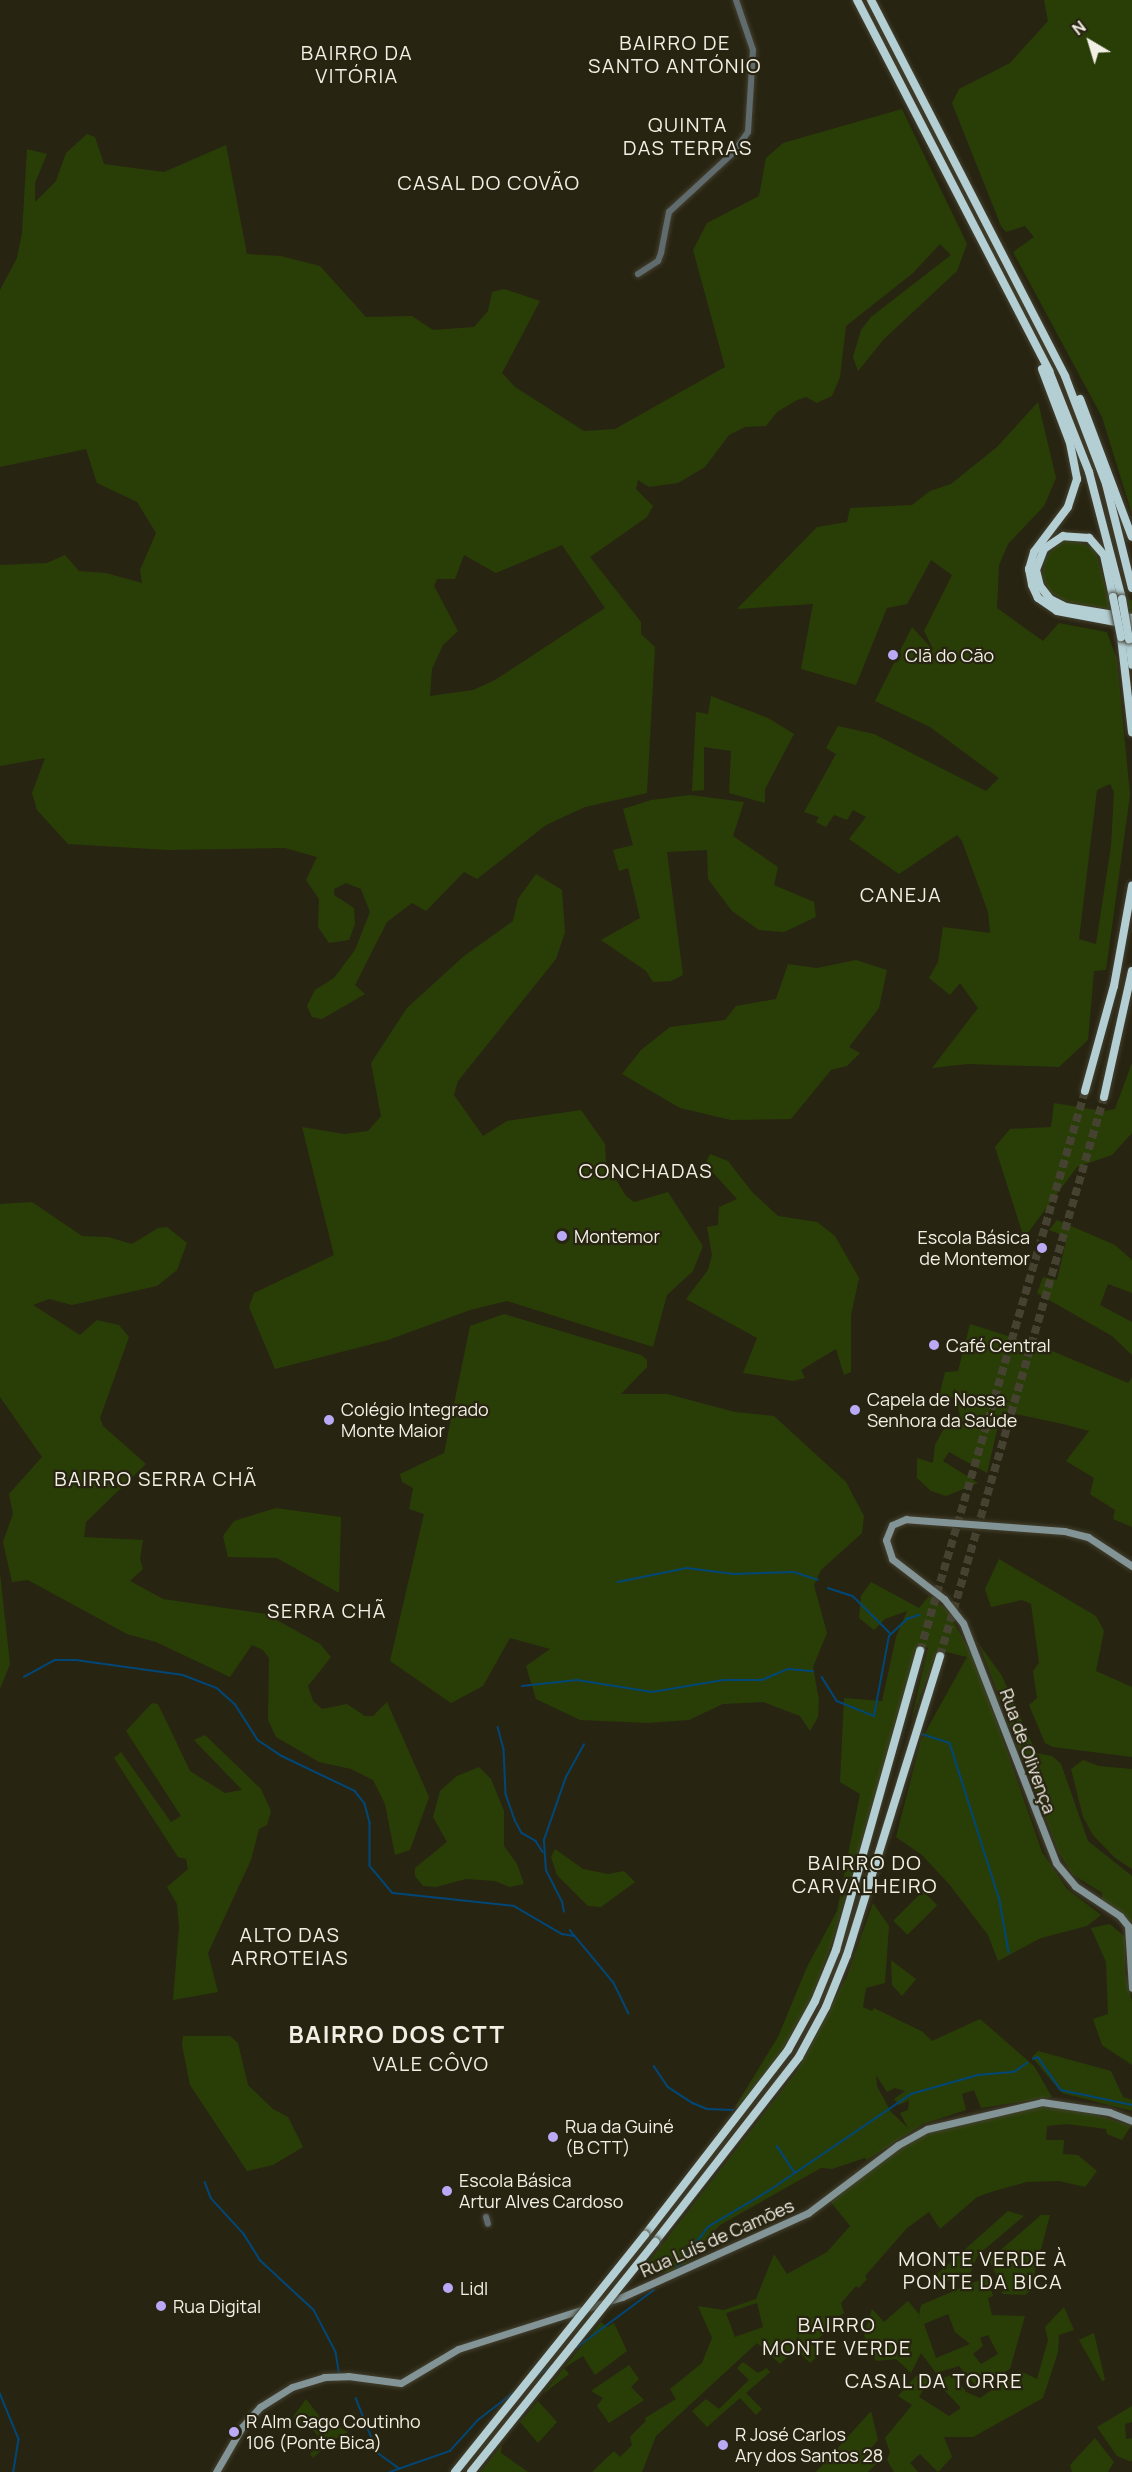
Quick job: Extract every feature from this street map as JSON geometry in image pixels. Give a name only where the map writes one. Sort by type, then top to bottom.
[{"type":"highway","points":[[857,0],[1036,343],[1074,430],[1104,518],[1125,638],[1132,665]]},
{"type":"highway","points":[[871,0],[1086,412],[1132,537]]},
{"type":"highway","points":[[987,249],[1049,386],[1076,466],[1072,500],[1034,552],[1029,569],[1032,585],[1038,598],[1057,611],[1132,625]]},
{"type":"highway","points":[[1032,309],[1096,456],[1132,588]]},
{"type":"highway","points":[[1118,598],[1104,555],[1089,538],[1063,536],[1044,549],[1038,563],[1037,578],[1050,599],[1066,607],[1132,618]]},
{"type":"highway","points":[[1125,638],[1132,732]]},
{"type":"highway","points":[[1085,1090],[1114,986],[1132,886]]},
{"type":"highway","points":[[1104,1097],[1132,971]]},
{"type":"highway","points":[[1116,1042],[1132,999]]},
{"type":"highway","points":[[455,2472],[645,2235],[788,2050],[815,2001],[836,1950],[920,1651]]},
{"type":"highway","points":[[471,2472],[799,2057],[826,2007],[847,1955],[940,1656]]},
{"type":"main road","name":"Rua de Olivença","points":[[1132,1566],[1088,1537],[1064,1531],[906,1519],[891,1526],[886,1540],[889,1555],[944,1599],[963,1623],[1056,1863],[1075,1886],[1120,1916],[1128,1926],[1132,1988]]},
{"type":"main road","name":"Rua Luís de Camões","points":[[216,2472],[231,2443],[255,2412],[292,2388],[324,2377],[401,2383],[458,2349],[540,2325],[622,2297],[789,2224],[898,2145],[927,2129],[1042,2102],[1109,2112],[1132,2121]]},
{"type":"street","points":[[638,274],[658,261],[662,253],[669,212],[734,152],[748,132],[753,50],[736,0]]},
{"type":"street","points":[[486,2217],[488,2224]]},
{"type":"green space","points":[[1044,0],[1132,0],[1132,514],[1102,417],[1013,252],[1034,237],[1025,226],[1006,232],[1001,226],[952,103],[959,89],[1010,63],[1048,21]]},
{"type":"green space","points":[[902,109],[967,244],[957,271],[884,339],[858,371],[853,357],[861,330],[871,317],[951,255],[940,244],[913,273],[846,326],[840,377],[832,396],[817,403],[806,397],[797,400],[777,412],[766,426],[745,427],[729,435],[705,467],[678,483],[649,487],[638,480],[636,489],[653,506],[647,517],[590,557],[641,622],[641,634],[655,647],[647,793],[585,807],[546,825],[477,879],[464,872],[426,911],[412,903],[387,922],[355,985],[365,994],[322,1019],[312,1017],[307,1006],[315,990],[334,978],[355,950],[370,912],[361,889],[346,883],[334,889],[334,895],[354,908],[355,924],[349,940],[329,943],[318,927],[319,899],[306,880],[317,857],[285,848],[168,850],[68,844],[37,810],[32,793],[45,758],[0,766],[0,565],[47,563],[65,555],[79,571],[106,573],[142,583],[140,570],[156,533],[137,502],[97,483],[86,449],[0,467],[0,290],[17,258],[22,233],[27,149],[47,154],[35,183],[35,202],[56,181],[66,153],[87,134],[95,137],[104,164],[164,172],[226,145],[247,254],[281,256],[320,266],[366,317],[412,316],[433,330],[474,327],[488,311],[492,292],[504,289],[540,301],[502,373],[515,387],[584,431],[615,429],[725,367],[693,250],[707,223],[759,196],[766,158],[783,143]],"holes":[[[562,545],[605,608],[495,680],[473,690],[430,696],[432,669],[443,645],[458,631],[434,586],[437,579],[455,579],[464,555],[496,573]]]},
{"type":"green space","points":[[1038,402],[1056,478],[1044,506],[1008,544],[999,565],[997,608],[1043,641],[1059,623],[1107,632],[1117,659],[1130,795],[1106,970],[1094,971],[1088,1040],[1059,1067],[968,1064],[932,1068],[978,1008],[960,983],[950,995],[929,978],[938,962],[943,927],[990,933],[988,912],[962,841],[957,835],[899,874],[849,839],[866,817],[853,810],[847,820],[834,815],[826,827],[816,822],[819,817],[804,812],[836,754],[826,748],[838,726],[874,734],[986,791],[999,778],[930,727],[875,701],[912,627],[934,651],[924,631],[952,575],[931,560],[907,604],[887,608],[856,685],[801,669],[813,604],[737,609],[817,527],[847,522],[850,508],[912,505],[930,491],[951,484],[997,447]],"holes":[[[1110,784],[1114,792],[1111,846],[1096,944],[1079,939],[1097,790]]]},
{"type":"green space","points":[[1075,540],[1095,549],[1108,595],[1132,600],[1132,613],[1066,602],[1049,592],[1042,576],[1045,558],[1060,542]]},
{"type":"green space","points":[[711,696],[768,718],[794,734],[765,789],[765,803],[729,793],[731,751],[704,747],[704,790],[692,791],[696,712],[708,714]]},
{"type":"green space","points":[[690,795],[744,802],[733,836],[778,867],[774,885],[814,902],[816,917],[784,932],[759,930],[732,911],[708,879],[707,850],[667,852],[683,975],[671,981],[653,982],[646,971],[601,940],[640,918],[628,868],[619,871],[613,850],[633,845],[623,809],[651,800]]},
{"type":"green space","points":[[536,874],[562,890],[565,932],[556,959],[458,1081],[454,1095],[483,1136],[507,1121],[581,1110],[605,1144],[606,1163],[626,1196],[634,1202],[668,1192],[703,1246],[693,1271],[667,1295],[653,1347],[507,1301],[470,1310],[388,1340],[275,1369],[249,1307],[254,1293],[334,1255],[302,1127],[344,1134],[368,1131],[381,1116],[371,1063],[407,1008],[464,956],[513,921],[518,899]]},
{"type":"green space","points":[[856,960],[887,970],[879,1008],[849,1047],[860,1053],[847,1066],[831,1070],[791,1119],[731,1120],[680,1108],[622,1074],[641,1050],[670,1027],[725,1020],[736,1006],[776,999],[788,964],[817,968]]},
{"type":"green space","points":[[1132,1063],[1132,1133],[1112,1155],[1077,1167],[1024,1238],[995,1147],[1010,1129],[1051,1127],[1054,1103],[1103,1111],[1115,1109]]},
{"type":"green space","points":[[710,1154],[728,1161],[752,1192],[778,1216],[817,1222],[835,1236],[859,1278],[851,1315],[851,1372],[844,1375],[836,1349],[801,1370],[805,1378],[793,1381],[743,1373],[757,1338],[686,1299],[708,1270],[712,1255],[707,1227],[718,1225],[719,1207],[737,1199],[705,1164]]},
{"type":"green space","points":[[32,1202],[82,1236],[108,1237],[132,1244],[158,1228],[167,1227],[187,1243],[177,1270],[157,1286],[72,1305],[49,1299],[33,1305],[80,1335],[97,1320],[119,1325],[129,1337],[100,1418],[103,1426],[146,1464],[86,1522],[84,1537],[143,1540],[140,1559],[143,1569],[130,1581],[163,1599],[266,1614],[320,1644],[331,1657],[308,1686],[313,1701],[322,1709],[347,1704],[365,1716],[373,1716],[387,1702],[429,1797],[410,1850],[395,1855],[385,1804],[373,1780],[351,1769],[319,1762],[276,1737],[268,1720],[269,1658],[263,1650],[252,1645],[230,1677],[156,1642],[127,1634],[28,1580],[12,1582],[3,1542],[13,1514],[9,1494],[42,1457],[0,1397],[0,1204]]},
{"type":"green space","points":[[1057,1220],[1115,1245],[1132,1260],[1132,1293],[1108,1284],[1100,1305],[1132,1322],[1132,1355],[1112,1336],[1037,1293],[1043,1277],[1057,1280],[1067,1237],[1049,1230]]},
{"type":"green space","points":[[504,1314],[641,1355],[647,1360],[647,1367],[621,1394],[667,1394],[735,1412],[774,1416],[846,1482],[864,1516],[862,1533],[821,1570],[814,1585],[827,1633],[813,1667],[819,1700],[818,1717],[810,1731],[800,1716],[763,1702],[723,1704],[689,1720],[647,1723],[580,1720],[536,1699],[526,1666],[550,1649],[510,1638],[483,1686],[451,1703],[390,1661],[424,1514],[409,1509],[413,1488],[402,1482],[400,1474],[444,1453],[470,1326]]},
{"type":"green space","points":[[970,1324],[1045,1348],[1128,1383],[1132,1377],[1132,1527],[1113,1519],[1115,1510],[1090,1494],[1094,1478],[1066,1461],[1089,1431],[1063,1424],[1007,1412],[999,1422],[987,1473],[949,1452],[943,1461],[978,1483],[946,1496],[931,1491],[917,1478],[917,1458],[933,1463],[935,1445],[943,1430],[961,1421],[956,1398],[939,1397],[945,1372],[958,1371]]},
{"type":"green space","points":[[276,1508],[341,1517],[339,1593],[277,1558],[228,1557],[223,1536],[234,1521]]},
{"type":"green space","points":[[999,1559],[1096,1616],[1104,1631],[1096,1671],[1132,1687],[1132,1757],[1053,1747],[1045,1743],[1029,1705],[1037,1698],[1033,1671],[1039,1663],[1031,1604],[1022,1600],[991,1607],[985,1589]]},
{"type":"green space","points":[[0,1573],[10,1664],[0,1689]]},
{"type":"green space","points":[[871,1582],[919,1608],[929,1596],[946,1609],[975,1660],[1042,1852],[1067,1889],[1101,1915],[1087,1926],[1041,1938],[998,1961],[988,1935],[949,1884],[922,1855],[896,1837],[921,1740],[967,1657],[938,1650],[911,1721],[928,1648],[919,1645],[832,1943],[809,2005],[785,2048],[739,2108],[735,2107],[778,2037],[807,1967],[837,1911],[860,1794],[840,1782],[844,1698],[882,1701],[896,1637],[907,1611],[885,1619],[874,1630],[859,1618],[861,1596]]},
{"type":"green space","points":[[979,1644],[1002,1676],[1036,1753],[1052,1756],[1061,1764],[1088,1841],[1132,1876],[1132,1931],[1126,1919],[1102,1902],[1102,1893],[1072,1874],[1059,1853]]},
{"type":"green space","points":[[152,1703],[158,1704],[190,1771],[225,1793],[242,1790],[194,1740],[205,1735],[261,1789],[271,1811],[267,1825],[259,1829],[251,1860],[208,1953],[218,1992],[173,2000],[179,1926],[177,1904],[167,1887],[188,1869],[186,1859],[178,1857],[114,1758],[121,1752],[171,1822],[181,1816],[126,1731]]},
{"type":"green space","points":[[1083,1760],[1099,1766],[1132,1769],[1132,1869],[1115,1858],[1093,1835],[1083,1817],[1071,1769]]},
{"type":"green space","points":[[479,1767],[491,1779],[504,1811],[504,1846],[517,1864],[524,1884],[510,1887],[495,1881],[466,1879],[436,1887],[423,1886],[415,1876],[415,1868],[447,1842],[433,1817],[440,1791],[457,1776]]},
{"type":"green space","points":[[555,1849],[583,1869],[608,1874],[624,1871],[635,1882],[601,1907],[588,1906],[557,1875],[551,1857]]},
{"type":"green space","points":[[923,1891],[937,1905],[907,1935],[893,1921]]},
{"type":"green space","points":[[873,1903],[889,1926],[885,1983],[866,1988],[863,2007],[872,2011],[874,2008],[923,2032],[932,2041],[980,2019],[1034,2066],[1052,2097],[981,2108],[974,2090],[962,2094],[966,2110],[923,2124],[867,2160],[865,2158],[832,2169],[821,2168],[720,2225],[696,2251],[695,2258],[668,2273],[652,2270],[647,2264],[797,2071],[847,1976]],"holes":[[[876,2075],[887,2092],[895,2088],[905,2091],[894,2099],[899,2105],[909,2100],[908,2110],[900,2113],[908,2128],[891,2112],[877,2086]]]},
{"type":"green space","points":[[1110,1924],[1125,1937],[1125,1974],[1132,2001],[1132,2065],[1102,2045],[1093,2019],[1108,2014],[1106,1962],[1091,1928]]},
{"type":"green space","points":[[891,1960],[916,1979],[902,1996],[892,1985]]},
{"type":"green space","points":[[183,2036],[230,2036],[238,2043],[248,2085],[273,2109],[288,2117],[303,2147],[273,2165],[247,2171],[190,2085],[182,2045]]},
{"type":"green space","points":[[1038,2051],[1111,2071],[1123,2097],[1132,2100],[1132,2111],[1062,2093],[1032,2057]]},
{"type":"green space","points":[[1043,2105],[1082,2110],[1131,2126],[1122,2140],[1107,2134],[1106,2129],[1067,2124],[1047,2126],[1046,2140],[1064,2140],[1063,2154],[1078,2155],[1097,2171],[1085,2187],[1059,2181],[1027,2182],[994,2191],[977,2197],[940,2229],[929,2212],[907,2228],[865,2276],[867,2279],[859,2288],[856,2286],[841,2303],[844,2313],[825,2325],[828,2330],[812,2344],[821,2353],[810,2363],[796,2349],[780,2364],[757,2343],[656,2436],[642,2472],[592,2472],[614,2451],[620,2457],[632,2445],[630,2437],[646,2421],[645,2418],[676,2399],[670,2389],[702,2363],[712,2338],[698,2306],[724,2310],[756,2299],[774,2254],[787,2274],[827,2252],[850,2226],[830,2201],[913,2140],[930,2132]],"holes":[[[757,2303],[763,2327],[735,2337],[726,2313]]]},
{"type":"green space","points":[[1008,2211],[1024,2216],[978,2255],[970,2273],[918,2291]]},
{"type":"green space","points":[[1041,2215],[1050,2215],[1030,2291],[1025,2295],[1002,2294],[1003,2289],[989,2260]]},
{"type":"green space","points":[[984,2278],[988,2279],[993,2296],[988,2298],[992,2315],[1025,2316],[1010,2369],[977,2387],[959,2366],[936,2373],[921,2353],[911,2373],[896,2359],[876,2361],[864,2335],[872,2309],[884,2322],[908,2301],[919,2314],[917,2327],[921,2305]],"holes":[[[948,2314],[955,2332],[970,2344],[936,2358],[924,2324]],[[988,2335],[998,2354],[981,2364],[973,2354],[983,2346],[980,2338]]]},
{"type":"green space","points":[[1064,2307],[1074,2330],[1059,2335],[1058,2352],[1043,2398],[973,2437],[944,2437],[952,2457],[938,2472],[920,2454],[910,2463],[918,2472],[894,2472],[887,2460],[890,2452],[885,2438],[912,2405],[898,2396],[916,2376],[922,2373],[929,2380],[919,2397],[949,2416],[961,2408],[936,2381],[953,2374],[966,2392],[980,2398],[1020,2371],[1037,2379],[1048,2340],[1045,2327]]},
{"type":"green space","points":[[601,2322],[607,2327],[614,2323],[627,2351],[595,2375],[583,2356],[564,2368],[569,2374],[543,2394]]},
{"type":"green space","points":[[1094,2333],[1105,2380],[1102,2381],[1079,2340]]},
{"type":"green space","points":[[743,2362],[758,2373],[767,2368],[770,2372],[746,2393],[762,2409],[756,2415],[740,2398],[707,2427],[692,2411],[706,2399],[719,2409],[749,2380],[737,2368]]},
{"type":"green space","points":[[629,2365],[639,2379],[631,2387],[644,2400],[609,2423],[597,2406],[603,2398],[591,2391]]},
{"type":"green space","points":[[306,2399],[320,2417],[348,2432],[331,2441],[313,2458],[310,2454],[323,2441],[307,2424],[302,2426],[293,2417]]},
{"type":"green space","points":[[538,2401],[557,2422],[538,2443],[520,2422]]},
{"type":"green space","points":[[1132,2406],[1132,2422],[1125,2424],[1126,2439],[1132,2438],[1132,2461],[1129,2461],[1117,2456],[1097,2427]]},
{"type":"green space","points":[[871,2411],[878,2440],[867,2453],[877,2463],[868,2472],[816,2472]]},
{"type":"green space","points":[[1095,2438],[1114,2462],[1108,2472],[1072,2472],[1070,2465]]},
{"type":"green space","points":[[502,2445],[501,2453],[528,2472],[480,2472]]},
{"type":"waterway","points":[[618,1582],[687,1568],[734,1574],[794,1572],[818,1580]]},
{"type":"waterway","points":[[828,1588],[853,1596],[890,1633]]},
{"type":"waterway","points":[[822,1677],[837,1701],[874,1716],[889,1636],[907,1619],[919,1615]]},
{"type":"waterway","points":[[24,1677],[55,1660],[76,1660],[183,1675],[217,1688],[235,1704],[258,1740],[282,1756],[355,1791],[365,1804],[370,1823],[370,1866],[393,1893],[514,1906],[562,1934],[574,1936]]},
{"type":"waterway","points":[[522,1686],[577,1680],[652,1692],[723,1680],[762,1680],[788,1669],[813,1671]]},
{"type":"waterway","points":[[498,1727],[504,1749],[506,1794],[515,1820],[522,1833],[536,1841],[543,1852]]},
{"type":"waterway","points":[[922,1734],[950,1743],[1000,1901],[1009,1952]]},
{"type":"waterway","points":[[564,1912],[562,1902],[546,1871],[544,1840],[566,1777],[584,1745]]},
{"type":"waterway","points":[[570,1930],[614,1983],[629,2014]]},
{"type":"waterway","points":[[1033,2059],[1038,2057],[1061,2090],[1132,2105]]},
{"type":"waterway","points":[[677,2268],[708,2227],[767,2192],[911,2094],[978,2075],[1014,2072],[1027,2063]]},
{"type":"waterway","points":[[654,2066],[668,2087],[693,2103],[707,2109],[733,2110]]},
{"type":"waterway","points":[[777,2146],[795,2173]]},
{"type":"waterway","points":[[205,2182],[211,2198],[244,2234],[260,2260],[314,2310],[336,2352],[339,2372]]},
{"type":"waterway","points":[[576,2348],[654,2290]]},
{"type":"waterway","points":[[537,2376],[552,2365]]},
{"type":"waterway","points":[[0,2393],[19,2439],[14,2472]]},
{"type":"waterway","points":[[390,2472],[450,2451],[478,2420],[513,2393]]},
{"type":"waterway","points":[[356,2398],[378,2453],[399,2468]]},
{"type":"tunnel","points":[[920,1651],[1085,1091]]},
{"type":"tunnel","points":[[940,1656],[1104,1097]]},
{"type":"place","name":"Clã do Cão","points":[[893,655]]},
{"type":"place","name":"Montemor","points":[[562,1236]]},
{"type":"place","name":"Escola Básica de Montemor","points":[[1042,1248]]},
{"type":"place","name":"Café Central","points":[[934,1345]]},
{"type":"place","name":"Capela de Nossa Senhora da Saúde","points":[[855,1410]]},
{"type":"place","name":"Colégio Integrado Monte Maior","points":[[329,1420]]},
{"type":"place","name":"Rua da Guiné (B CTT)","points":[[553,2137]]},
{"type":"place","name":"Escola Básica Artur Alves Cardoso","points":[[447,2191]]},
{"type":"place","name":"Lidl","points":[[448,2288]]},
{"type":"place","name":"Rua Digital","points":[[161,2306]]},
{"type":"place","name":"R Alm Gago Coutinho 106 (Ponte Bica)","points":[[234,2432]]},
{"type":"place","name":"R José Carlos Ary dos Santos 28","points":[[723,2445]]},
{"type":"district","name":"BAIRRO DE SANTO ANTÓNIO","points":[[675,54]]},
{"type":"district","name":"BAIRRO DA VITÓRIA","points":[[357,64]]},
{"type":"district","name":"QUINTA DAS TERRAS","points":[[688,136]]},
{"type":"district","name":"CASAL DO COVÃO","points":[[489,182]]},
{"type":"district","name":"CANEJA","points":[[901,894]]},
{"type":"district","name":"CONCHADAS","points":[[646,1170]]},
{"type":"district","name":"BAIRRO SERRA CHÃ","points":[[156,1478]]},
{"type":"district","name":"SERRA CHÃ","points":[[327,1610]]},
{"type":"district","name":"BAIRRO DO CARVALHEIRO","points":[[865,1874]]},
{"type":"district","name":"ALTO DAS ARROTEIAS","points":[[290,1946]]},
{"type":"district","name":"BAIRRO DOS CTT","points":[[397,2034]]},
{"type":"district","name":"VALE CÔVO","points":[[431,2063]]},
{"type":"district","name":"MONTE VERDE À PONTE DA BICA","points":[[983,2270]]},
{"type":"district","name":"BAIRRO MONTE VERDE","points":[[837,2336]]},
{"type":"district","name":"CASAL DA TORRE","points":[[934,2380]]}]
